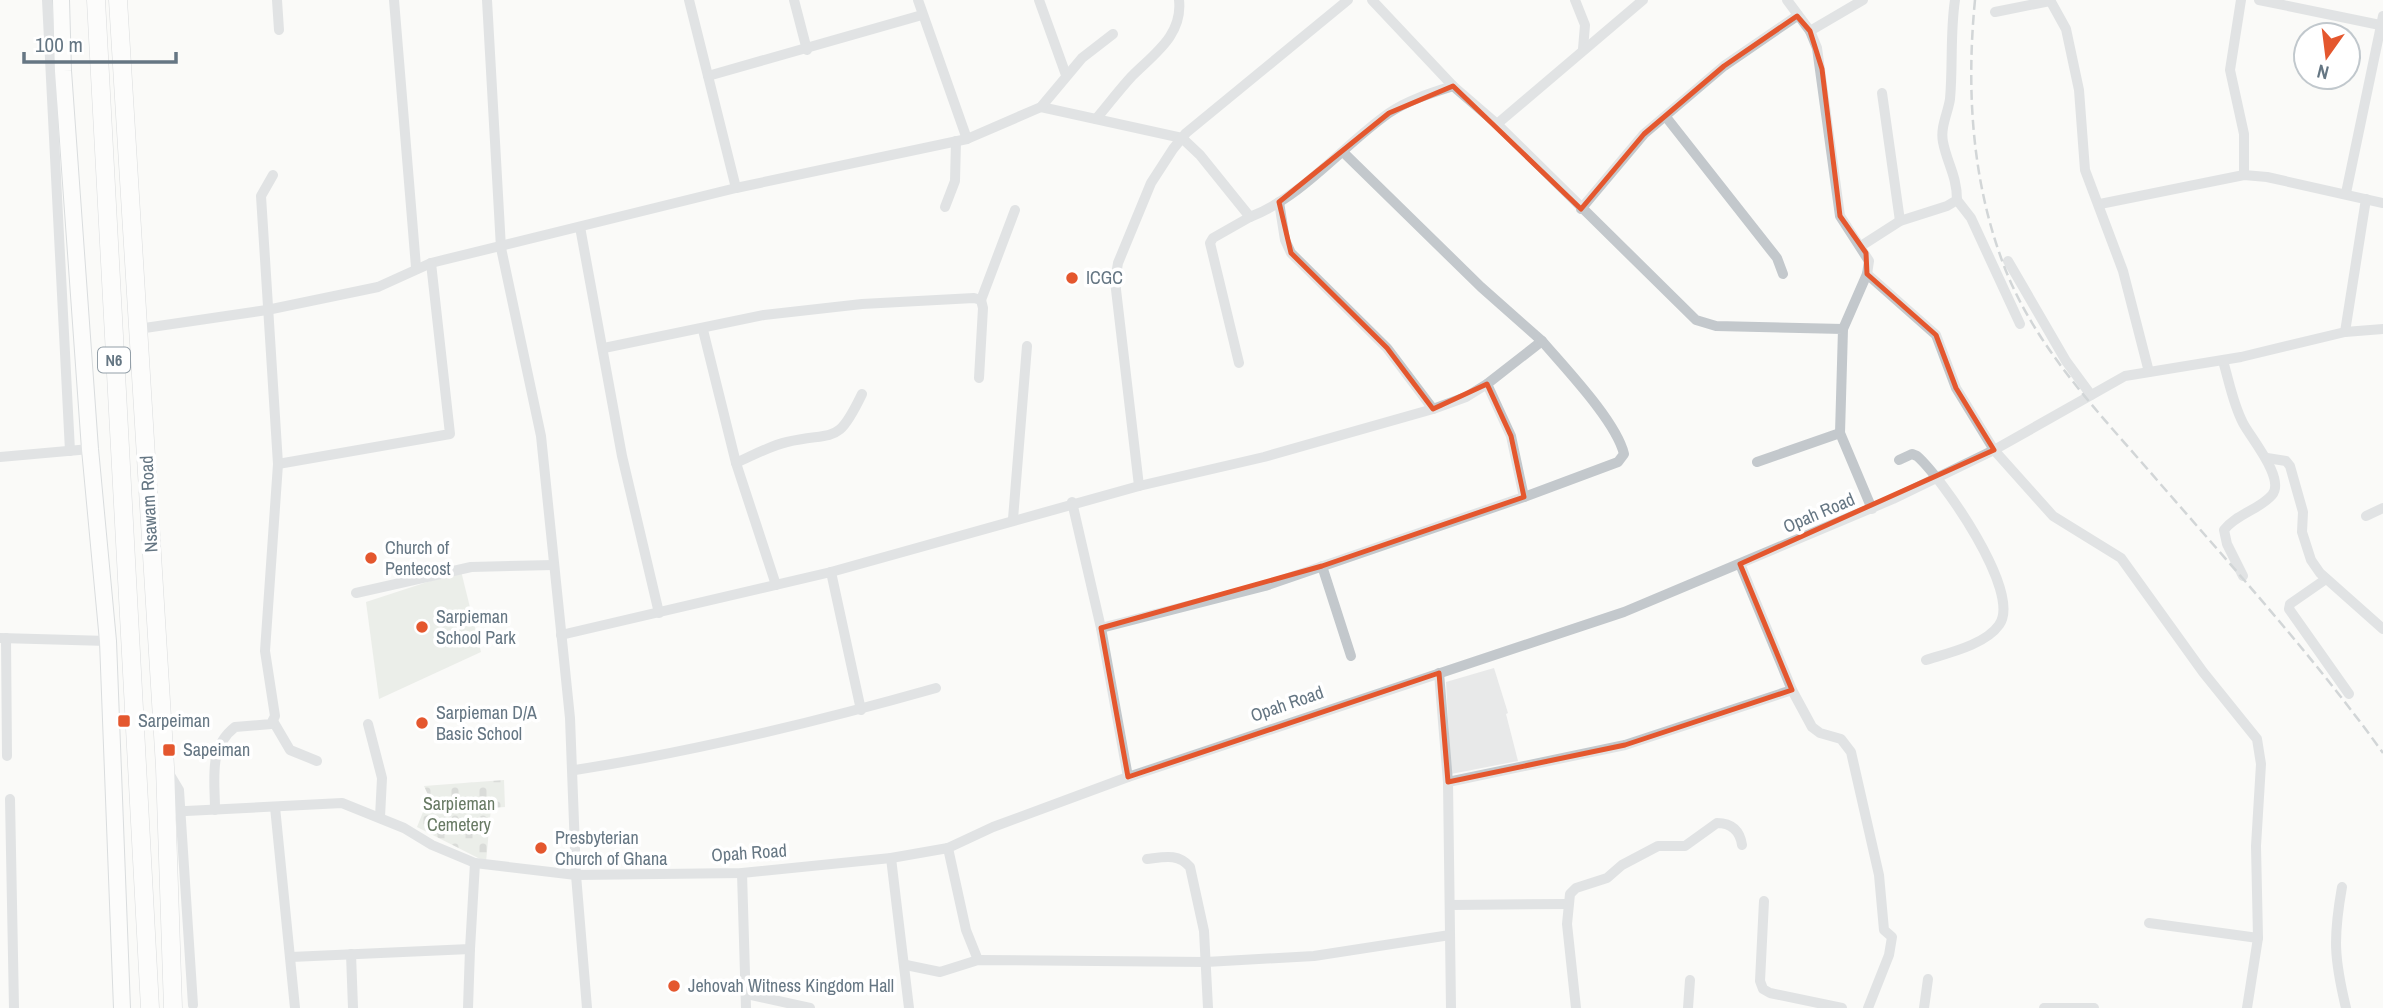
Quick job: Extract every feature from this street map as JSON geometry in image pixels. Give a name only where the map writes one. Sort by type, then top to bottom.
[{"type":"highway","name":"Nsawam Road","points":[[96,0],[149,1008]]},
{"type":"highway","name":"Nsawam Road","points":[[118,0],[165,767],[173,812],[173,1008]]},
{"type":"main road","points":[[61,0],[63,71],[90,449],[108,641],[122,1008]]},
{"type":"street","points":[[47,0],[70,451]]},
{"type":"street","points":[[277,0],[279,30]]},
{"type":"street","points":[[394,0],[416,267]]},
{"type":"street","points":[[487,0],[501,248],[541,436],[575,770],[576,875],[587,1008]]},
{"type":"street","points":[[689,0],[736,188]]},
{"type":"street","points":[[794,0],[807,50]]},
{"type":"street","points":[[918,0],[961,140],[955,181],[945,207]]},
{"type":"street","points":[[1040,0],[1066,75]]},
{"type":"street","points":[[1096,119],[1130,78],[1167,42],[1178,24],[1179,0]]},
{"type":"street","points":[[1139,486],[1115,281],[1118,263],[1151,183],[1182,138],[1348,0]]},
{"type":"street","points":[[1372,0],[1453,86],[1497,124],[1696,320],[1706,325],[1843,329]]},
{"type":"street","points":[[1575,0],[1585,25],[1583,49]]},
{"type":"street","points":[[1497,124],[1643,0]]},
{"type":"street","points":[[1787,0],[1810,31],[1822,69],[1840,216],[1869,261],[1867,274],[1843,329],[1840,433],[1872,509]]},
{"type":"street","points":[[1810,31],[1863,0]]},
{"type":"street","points":[[1955,0],[1950,42],[1950,96],[1943,125],[1943,142],[1955,172],[1957,200],[1971,218],[2020,324]]},
{"type":"street","points":[[2241,0],[2230,70],[2244,134],[2245,175]]},
{"type":"street","points":[[2259,0],[2382,21],[2346,193]]},
{"type":"street","points":[[1995,12],[2050,1],[2066,29],[2079,90],[2085,170],[2123,271],[2149,372]]},
{"type":"street","points":[[708,76],[807,50],[922,15]]},
{"type":"street","points":[[1581,209],[1644,134],[1724,66],[1797,16]]},
{"type":"street","points":[[138,329],[267,310],[378,287],[416,267],[736,188],[961,140],[1041,107],[1082,58],[1113,34]]},
{"type":"street","points":[[1239,363],[1210,243],[1213,238],[1279,202],[1389,113],[1422,96],[1453,86]]},
{"type":"street","points":[[1882,93],[1900,220]]},
{"type":"street","points":[[1041,107],[1182,138],[1200,155],[1250,217]]},
{"type":"street","points":[[1666,117],[1777,258],[1783,274]]},
{"type":"street","points":[[1101,628],[1252,590],[1524,497],[1618,462],[1625,454],[1622,444],[1585,392],[1542,341],[1462,269],[1343,152]]},
{"type":"street","points":[[273,174],[261,195],[278,464],[265,651],[274,721],[290,750],[317,761]]},
{"type":"street","points":[[2100,204],[2245,175],[2346,193],[2383,204]]},
{"type":"street","points":[[1861,246],[1900,220],[1947,206],[1957,200]]},
{"type":"street","points":[[2345,332],[2367,200]]},
{"type":"street","points":[[1279,202],[1285,240],[1291,253],[1387,348],[1433,409]]},
{"type":"street","points":[[979,378],[983,308],[981,300],[1015,210]]},
{"type":"street","points":[[580,227],[622,456],[659,613]]},
{"type":"street","points":[[2008,261],[2066,361],[2091,395]]},
{"type":"street","points":[[278,464],[450,434],[432,263]]},
{"type":"street","points":[[1867,274],[1936,335],[1956,388],[1994,450],[2053,516],[2122,558],[2203,672],[2257,739],[2261,764],[2256,846],[2258,938],[2247,1008]]},
{"type":"street","points":[[604,348],[704,330],[764,315],[838,307],[974,298],[981,300]]},
{"type":"street","name":"Opah Road","points":[[173,812],[342,803],[380,817],[475,863],[576,875],[742,873],[891,858],[948,848],[993,827],[1128,777],[1624,612],[1872,509],[1937,479],[2125,376],[2223,361],[2345,332],[2383,328]]},
{"type":"street","points":[[704,330],[753,524],[776,585]]},
{"type":"street","points":[[561,635],[831,572],[1072,502],[1264,457],[1433,409],[1466,397],[1487,384],[1542,341]]},
{"type":"street","points":[[1013,519],[1027,346]]},
{"type":"street","points":[[2223,361],[2242,422],[2267,458],[2276,487],[2273,495],[2224,530],[2227,544],[2243,576]]},
{"type":"street","points":[[1487,384],[1511,436],[1524,497]]},
{"type":"street","points":[[736,463],[784,442],[833,436],[849,422],[862,394]]},
{"type":"street","points":[[1757,462],[1840,433]]},
{"type":"street","points":[[0,457],[90,449]]},
{"type":"street","points":[[1899,460],[1912,454],[1917,456],[1958,506],[1979,542],[2003,597],[2003,617],[1988,635],[1926,660]]},
{"type":"street","points":[[2267,458],[2286,461],[2290,466],[2303,512],[2304,540],[2311,560],[2326,579],[2383,629]]},
{"type":"street","points":[[1072,502],[1101,628],[1128,777]]},
{"type":"street","points":[[2366,516],[2383,508]]},
{"type":"street","points":[[1740,564],[1792,690],[1812,727],[1820,733],[1841,739],[1851,752],[1879,875],[1884,930],[1892,937],[1889,954],[1868,1008]]},
{"type":"street","points":[[356,593],[471,567],[554,565]]},
{"type":"street","points":[[1322,566],[1350,656]]},
{"type":"street","points":[[831,572],[861,709]]},
{"type":"street","points":[[2326,579],[2290,604],[2288,609],[2350,694]]},
{"type":"street","points":[[7,756],[3,638],[108,641]]},
{"type":"street","points":[[1439,673],[1448,782],[1451,1008]]},
{"type":"street","points":[[575,770],[720,745],[936,688]]},
{"type":"street","points":[[1448,782],[1625,745],[1792,690]]},
{"type":"street","points":[[215,810],[215,755],[220,741],[235,727],[271,724],[274,721]]},
{"type":"street","points":[[368,724],[382,778],[380,817]]},
{"type":"street","points":[[10,799],[14,1008]]},
{"type":"street","points":[[275,807],[295,1008]]},
{"type":"street","points":[[173,812],[193,1005]]},
{"type":"street","points":[[1576,1008],[1567,924],[1568,904],[1576,888],[1607,878],[1622,865],[1658,846],[1685,846],[1717,823],[1734,827],[1741,835],[1742,845]]},
{"type":"street","points":[[948,848],[966,930],[978,960]]},
{"type":"street","points":[[1147,859],[1175,856],[1190,867],[1205,931],[1208,1008]]},
{"type":"street","points":[[891,858],[906,965],[909,1008]]},
{"type":"street","points":[[468,1008],[475,863]]},
{"type":"street","points":[[742,873],[746,1008]]},
{"type":"street","points":[[2342,887],[2334,940],[2335,962],[2346,1008]]},
{"type":"street","points":[[1764,901],[1760,981],[1763,989],[1770,993],[1842,1008]]},
{"type":"street","points":[[1450,905],[1568,904]]},
{"type":"street","points":[[2149,923],[2258,938]]},
{"type":"street","points":[[906,965],[940,971],[978,960],[1206,962],[1314,956],[1450,935]]},
{"type":"street","points":[[291,957],[470,949]]},
{"type":"street","points":[[351,954],[353,1008]]},
{"type":"street","points":[[1924,1008],[1928,979]]},
{"type":"street","points":[[1689,1008],[1690,980]]},
{"type":"street","points":[[747,994],[810,1008]]},
{"type":"street","points":[[2044,1008],[2094,1008]]},
{"type":"highlighted area","points":[[1797,16],[1810,31],[1822,69],[1840,216],[1866,253],[1867,274],[1936,335],[1956,388],[1994,450],[1740,564],[1792,690],[1625,745],[1448,782],[1439,673],[1128,777],[1101,628],[1322,566],[1524,497],[1511,436],[1487,384],[1433,409],[1387,348],[1291,253],[1279,202],[1389,113],[1453,86],[1581,209],[1644,134],[1724,66]]},
{"type":"shaded area","points":[[1494,668],[1508,713],[1506,714],[1518,761],[1451,774],[1446,682]]},
{"type":"green space","name":"Sarpieman School Park","points":[[461,571],[481,652],[379,699],[366,602]]},
{"type":"green space","name":"Sarpieman Cemetery","points":[[504,780],[505,807],[491,808],[486,862],[417,827],[429,797],[424,786]]},
{"type":"railway","points":[[1975,0],[1971,69],[1974,138],[1995,238],[2019,300],[2073,382],[2302,648],[2383,753]]},
{"type":"place","name":"ICGC","points":[[1072,278]]},
{"type":"place","name":"Church of Pentecost","points":[[371,558]]},
{"type":"place","name":"Sarpieman School Park","points":[[422,627]]},
{"type":"place","name":"Sarpeiman","points":[[124,721]]},
{"type":"place","name":"Sarpieman D/A Basic School","points":[[422,723]]},
{"type":"place","name":"Sapeiman","points":[[169,750]]},
{"type":"place","name":"Presbyterian Church of Ghana","points":[[541,848]]},
{"type":"place","name":"Jehovah Witness Kingdom Hall","points":[[674,986]]}]
